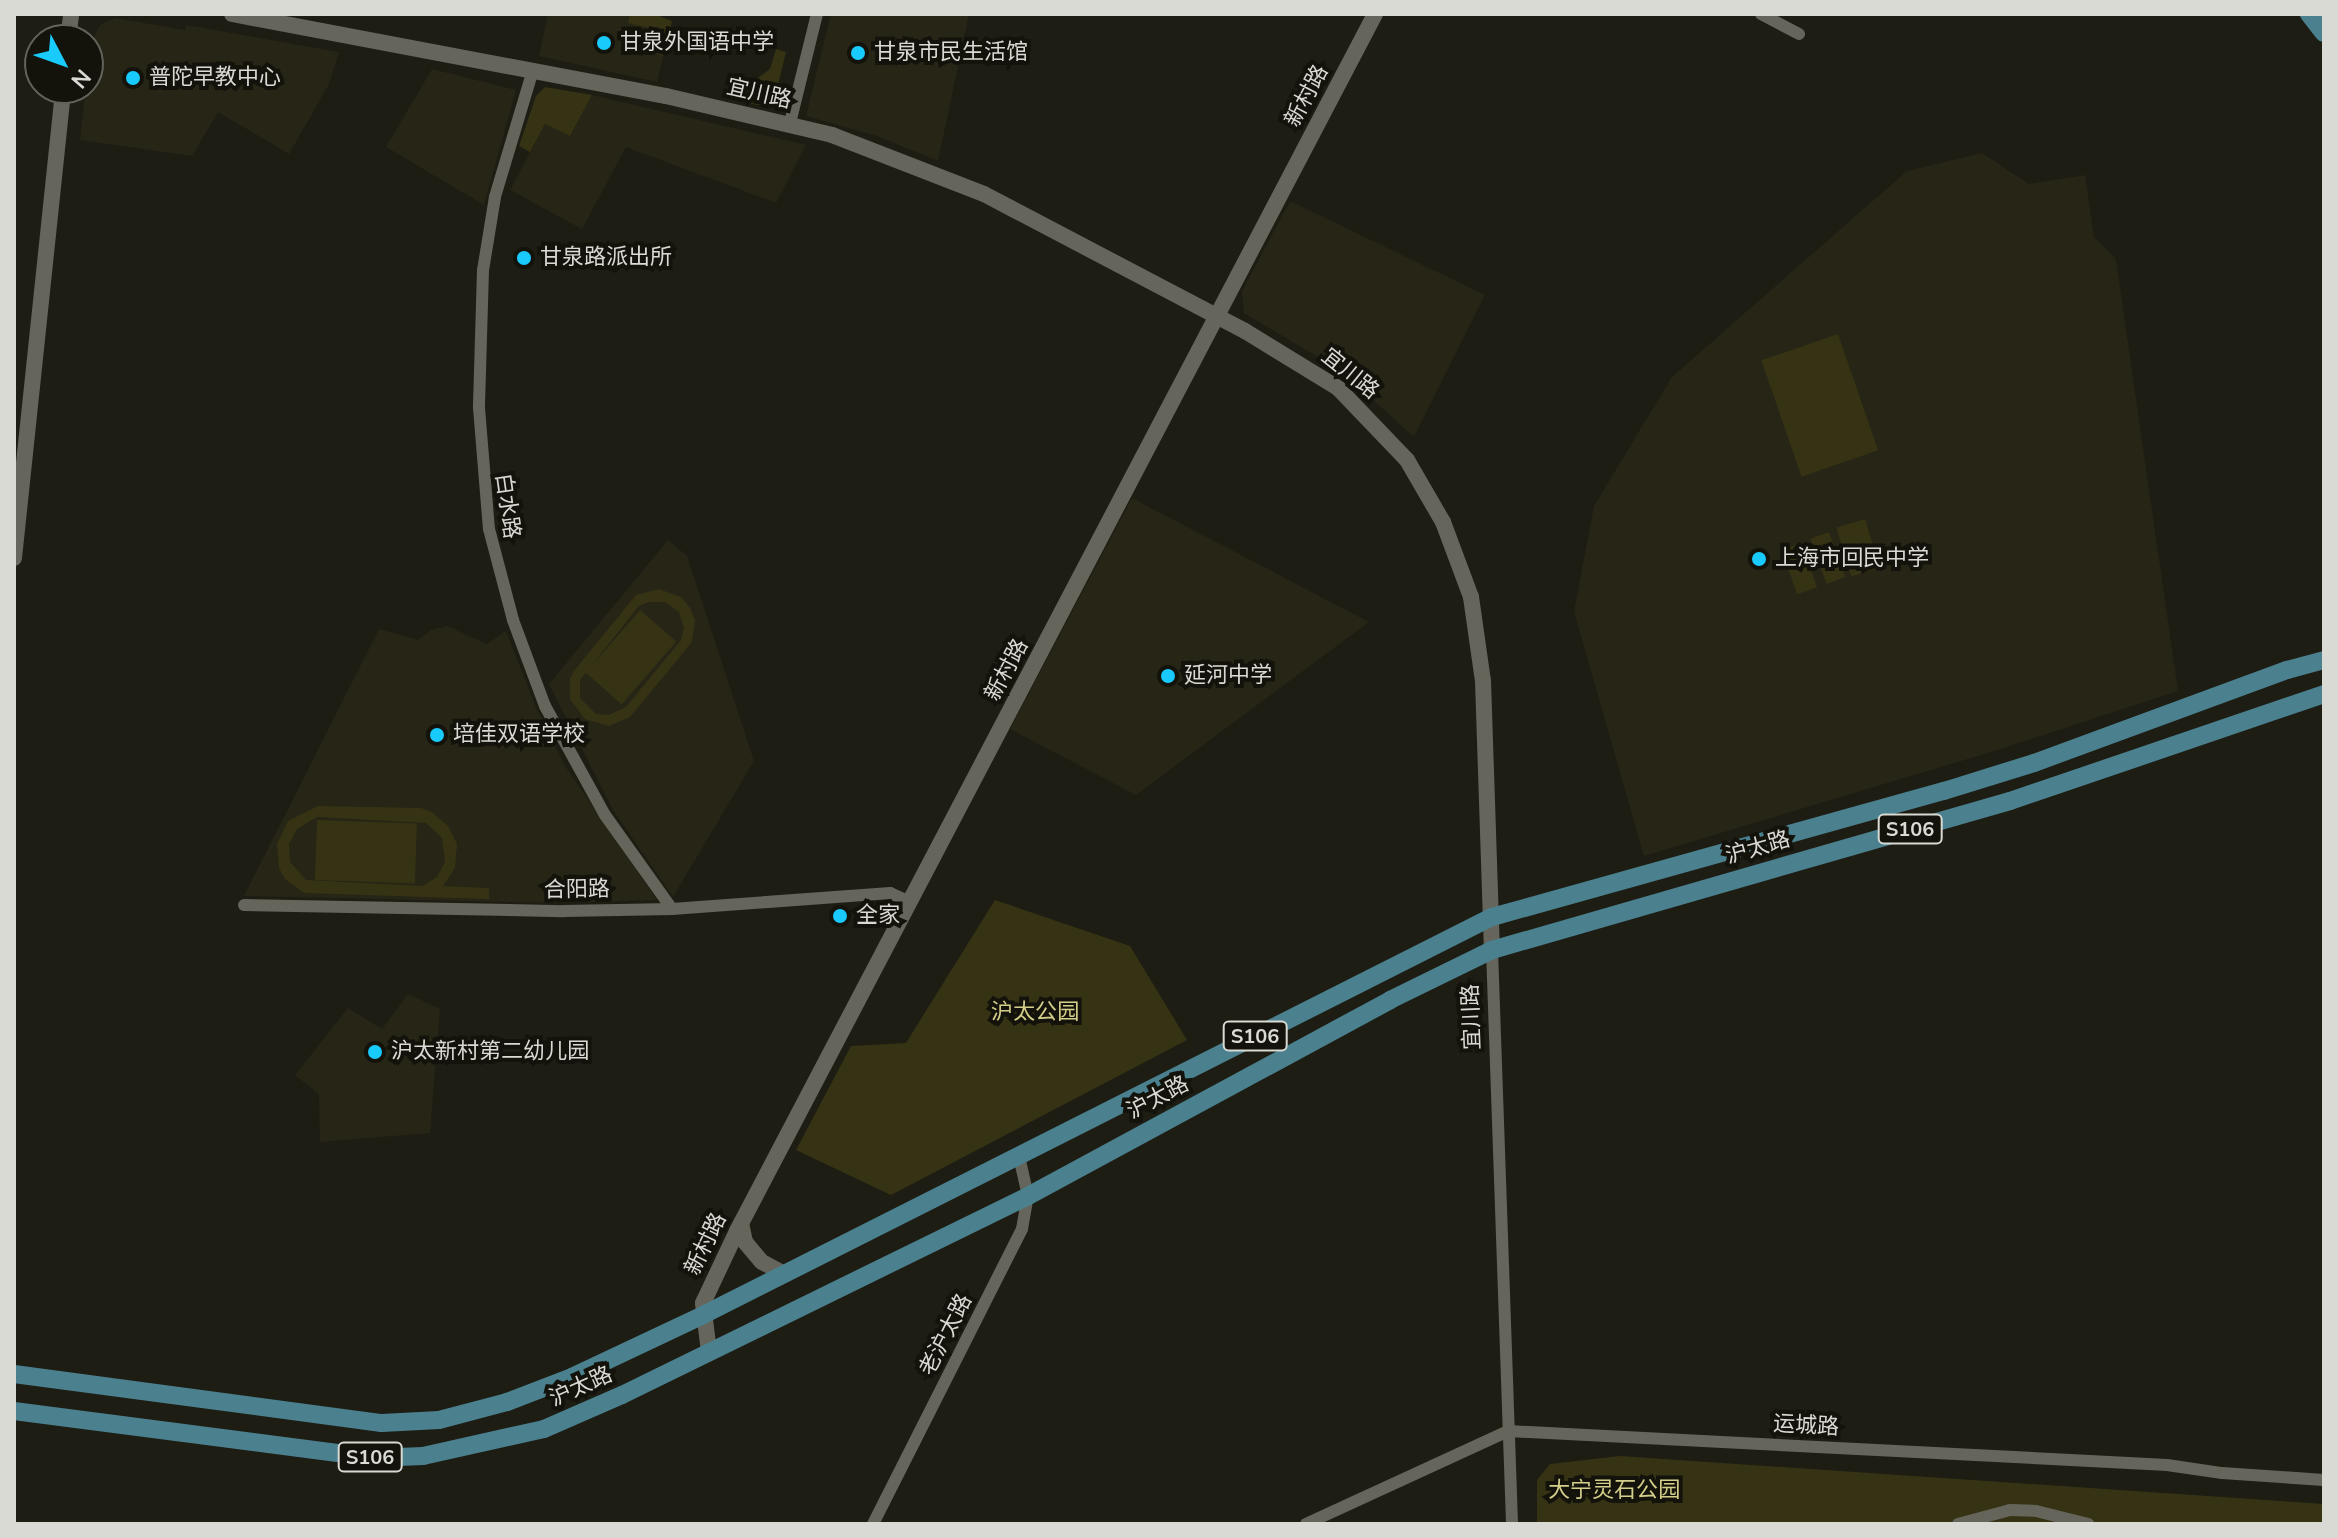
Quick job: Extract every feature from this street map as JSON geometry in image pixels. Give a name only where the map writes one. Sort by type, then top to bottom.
[{"type":"main road","points":[[2309,14],[2324,33]]},
{"type":"main road","name":"沪太路","points":[[14,1374],[382,1423],[439,1420],[507,1402],[572,1377],[703,1315],[1492,917],[1944,791],[2034,763],[2287,670],[2324,660]]},
{"type":"main road","name":"沪太路","points":[[14,1411],[374,1458],[423,1456],[544,1429],[1028,1196],[1390,1000],[1492,950],[2010,801],[2324,694]]},
{"type":"street","name":"宜川路","points":[[232,14],[533,70],[790,123],[893,156],[984,194],[1317,373],[1354,402],[1407,460],[1443,522],[1471,597],[1481,651],[1512,1524]]},
{"type":"street","points":[[790,123],[817,14]]},
{"type":"street","name":"新村路","points":[[709,1352],[703,1315],[707,1291],[908,901],[1375,14]]},
{"type":"street","points":[[1761,14],[1799,34]]},
{"type":"street","name":"白水路","points":[[533,70],[497,186],[483,270],[479,408],[489,529],[513,620],[545,706],[605,815],[672,909]]},
{"type":"street","points":[[14,558],[61,104]]},
{"type":"street","name":"合阳路","points":[[244,905],[533,911],[672,909],[890,893],[908,901]]},
{"type":"street","name":"老沪太路","points":[[873,1524],[1022,1229],[1028,1196],[1019,1156]]},
{"type":"street","points":[[741,1223],[745,1242],[762,1262],[785,1274]]},
{"type":"street","name":"运城路","points":[[1306,1524],[1508,1431],[2167,1465],[2222,1473],[2324,1480]]},
{"type":"street","points":[[1958,1524],[2010,1510],[2036,1511],[2088,1524]]},
{"type":"shaded area","name":"甘泉外国语中学","points":[[548,14],[654,14],[672,21],[657,82],[539,56]]},
{"type":"shaded area","points":[[831,14],[969,14],[938,161],[877,136],[806,116]]},
{"type":"shaded area","points":[[115,18],[185,30],[186,25],[339,52],[329,84],[289,154],[218,112],[192,156],[80,140],[84,104],[104,104],[102,24]]},
{"type":"shaded area","points":[[432,69],[516,90],[484,205],[386,147]]},
{"type":"shaded area","points":[[592,95],[806,145],[776,203],[626,147],[582,229],[510,190],[545,124],[570,136]]},
{"type":"shaded area","points":[[1982,153],[2029,184],[2085,175],[2094,237],[2116,259],[2178,691],[1991,752],[1644,856],[1574,612],[1594,506],[1672,377],[1907,171]]},
{"type":"shaded area","points":[[1290,201],[1485,295],[1414,437],[1341,371],[1244,313],[1242,291]]},
{"type":"shaded area","name":"延河中学","points":[[1132,498],[1369,622],[1136,795],[1010,729]]},
{"type":"shaded area","points":[[668,540],[687,556],[754,761],[673,897],[613,810],[549,684]]},
{"type":"shaded area","name":"培佳双语学校","points":[[447,626],[487,644],[506,631],[535,705],[565,766],[657,900],[558,903],[244,896],[379,629],[418,640],[431,630]]},
{"type":"shaded area","name":"沪太新村第二幼儿园","points":[[408,994],[440,1009],[430,1133],[320,1142],[319,1094],[295,1075],[348,1008],[382,1029]]},
{"type":"green space","points":[[630,14],[654,14],[672,21],[663,56],[657,54],[662,31],[628,23]]},
{"type":"green space","points":[[776,49],[786,52],[778,85],[788,87],[772,103],[761,106],[742,101],[747,86],[770,69]]},
{"type":"green space","points":[[545,87],[592,95],[570,136],[545,124],[530,152],[519,146],[536,96]]},
{"type":"green space","points":[[1838,334],[1878,450],[1801,477],[1761,360]]},
{"type":"green space","points":[[1865,519],[1880,568],[1851,577],[1836,528]]},
{"type":"green space","points":[[1829,532],[1845,577],[1827,584],[1810,539]]},
{"type":"green space","points":[[1801,543],[1817,587],[1797,594],[1781,550]]},
{"type":"green space","points":[[659,589],[681,597],[695,620],[692,642],[630,717],[609,726],[585,719],[570,699],[570,679],[636,595]],"holes":[[[648,602],[665,602],[679,612],[684,628],[681,640],[626,707],[609,715],[596,714],[580,698],[580,680],[639,606]]]},
{"type":"green space","points":[[640,610],[676,641],[622,704],[586,673]]},
{"type":"green space","points":[[318,806],[421,808],[432,812],[448,826],[457,844],[455,868],[443,886],[489,888],[489,899],[304,893],[285,879],[279,868],[277,844],[288,821]],"holes":[[[317,817],[426,823],[442,838],[445,862],[437,877],[423,886],[306,880],[290,862],[289,844],[297,829]]]},
{"type":"green space","points":[[317,820],[417,823],[415,883],[315,880]]},
{"type":"green space","name":"沪太公园","points":[[995,900],[1130,946],[1187,1040],[891,1195],[796,1150],[851,1046],[906,1043]]},
{"type":"green space","name":"大宁灵石公园","points":[[1620,1456],[2324,1504],[2324,1524],[1537,1524],[1537,1480],[1550,1464]]},
{"type":"place","name":"甘泉外国语中学","points":[[604,43]]},
{"type":"place","name":"甘泉市民生活馆","points":[[858,53]]},
{"type":"place","name":"普陀早教中心","points":[[133,78]]},
{"type":"place","name":"甘泉路派出所","points":[[524,258]]},
{"type":"place","name":"上海市回民中学","points":[[1759,559]]},
{"type":"place","name":"延河中学","points":[[1168,676]]},
{"type":"place","name":"培佳双语学校","points":[[437,735]]},
{"type":"place","name":"全家","points":[[840,916]]},
{"type":"place","name":"沪太新村第二幼儿园","points":[[375,1052]]}]
